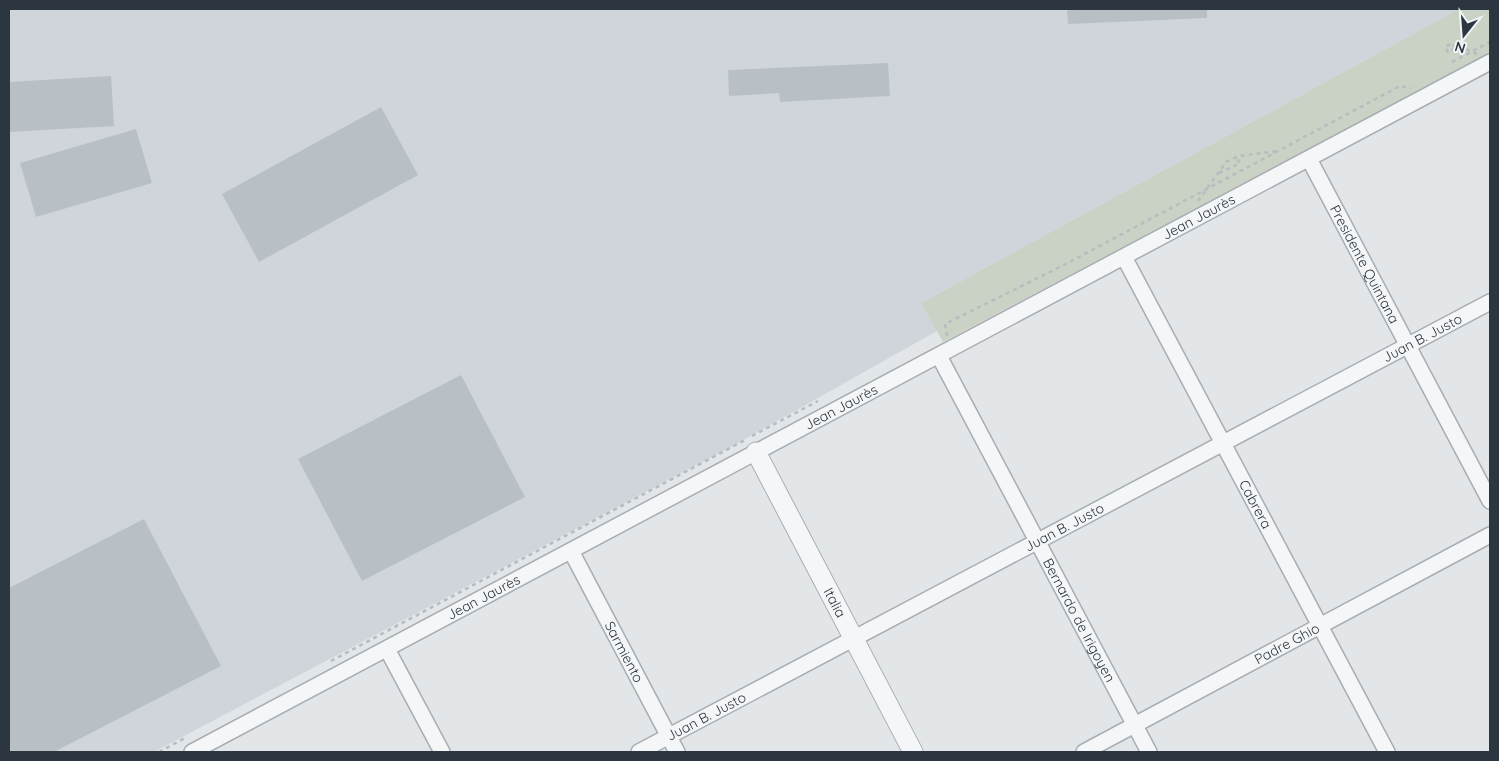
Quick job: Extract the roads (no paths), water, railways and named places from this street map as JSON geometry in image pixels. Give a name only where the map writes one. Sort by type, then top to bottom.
[{"type":"street","name":"Jean Jaurès","points":[[197,751],[1309,159],[1484,59]]},
{"type":"street","name":"Presidente Quintana","points":[[1309,159],[1490,502]]},
{"type":"street","name":"Cabrera","points":[[1124,257],[1387,752]]},
{"type":"street","name":"Juan B. Justo","points":[[639,752],[1490,302]]},
{"type":"street","name":"Bernardo de Irigoyen","points":[[944,352],[1038,542],[1149,752]]},
{"type":"street","name":"Italia","points":[[756,452],[913,752]]},
{"type":"street","name":"Padre Ghio","points":[[1084,752],[1490,535]]},
{"type":"street","name":"Sarmiento","points":[[571,551],[677,752]]},
{"type":"street","points":[[387,649],[442,752]]}]
